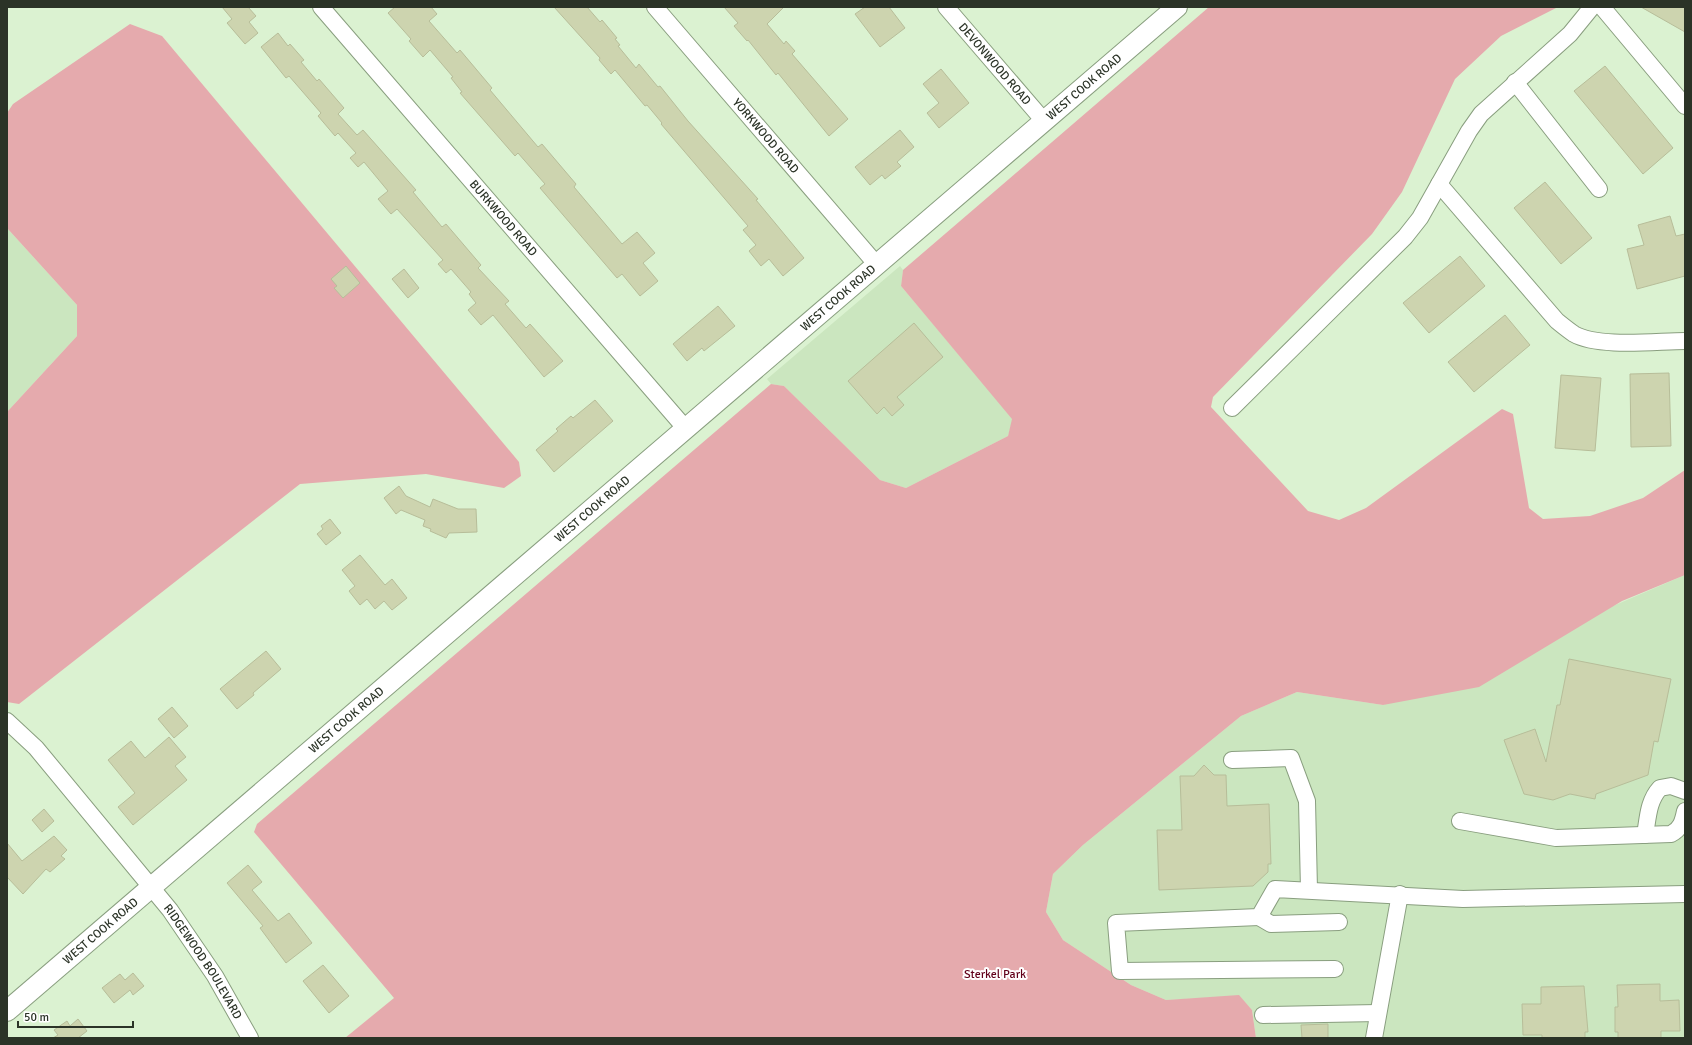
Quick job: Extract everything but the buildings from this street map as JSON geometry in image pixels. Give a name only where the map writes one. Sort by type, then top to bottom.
[{"type":"main road","name":"WEST COOK ROAD","points":[[7,1011],[686,430],[1177,7]]},
{"type":"street","name":"BURKWOOD ROAD","points":[[321,7],[686,430]]},
{"type":"street","name":"YORKWOOD ROAD","points":[[655,7],[877,265]]},
{"type":"street","name":"DEVONWOOD ROAD","points":[[946,7],[1044,121]]},
{"type":"street","points":[[1232,408],[1405,237],[1420,218],[1469,131],[1481,114],[1570,34],[1592,7]]},
{"type":"street","points":[[1602,7],[1685,106]]},
{"type":"street","points":[[1515,82],[1599,189]]},
{"type":"street","points":[[1439,184],[1557,321],[1575,334],[1591,340],[1611,342],[1685,341]]},
{"type":"street","name":"RIDGEWOOD BOULEVARD","points":[[7,721],[36,748],[170,910],[215,976],[250,1038]]},
{"type":"street","points":[[1232,760],[1291,758],[1307,801],[1309,890]]},
{"type":"street","points":[[1645,835],[1649,807],[1653,795],[1660,788],[1671,786],[1685,791]]},
{"type":"street","points":[[1460,821],[1556,838],[1671,834],[1677,831],[1682,823],[1685,811]]},
{"type":"street","points":[[1259,916],[1275,888],[1400,894],[1445,899],[1491,900],[1685,894]]},
{"type":"street","points":[[1374,1038],[1400,894]]},
{"type":"street","points":[[1335,969],[1120,971],[1116,923],[1259,916],[1271,924],[1339,922]]},
{"type":"street","points":[[1263,1015],[1378,1013]]},
{"type":"shaded area","points":[[7,228],[77,305],[77,336],[7,412]]},
{"type":"shaded area","points":[[900,266],[903,270],[901,286],[1013,419],[1008,436],[906,488],[880,480],[784,386],[771,384],[767,379]]},
{"type":"shaded area","points":[[1685,575],[1685,1038],[1256,1038],[1252,1010],[1239,996],[1166,1000],[1131,985],[1063,940],[1046,912],[1053,874],[1083,845],[1241,716],[1297,692],[1383,705]]},
{"type":"green space","name":"Sterkel Park","points":[[1209,7],[1558,7],[1501,36],[1455,79],[1402,192],[1372,234],[1213,397],[1211,407],[1308,511],[1339,520],[1366,508],[1502,409],[1513,414],[1529,508],[1543,519],[1590,516],[1643,498],[1685,470],[1685,575],[1622,601],[1479,687],[1383,705],[1297,692],[1241,716],[1083,845],[1053,874],[1046,912],[1063,940],[1131,985],[1166,1000],[1239,995],[1252,1010],[1256,1038],[345,1038],[394,998],[254,832],[257,824],[771,384],[784,386],[880,480],[906,488],[1008,436],[1012,419],[901,286],[903,270]]},
{"type":"green space","points":[[130,24],[162,36],[519,462],[521,476],[504,488],[426,474],[300,484],[19,704],[7,702],[7,412],[77,336],[77,305],[7,228],[7,113],[13,104]]}]
